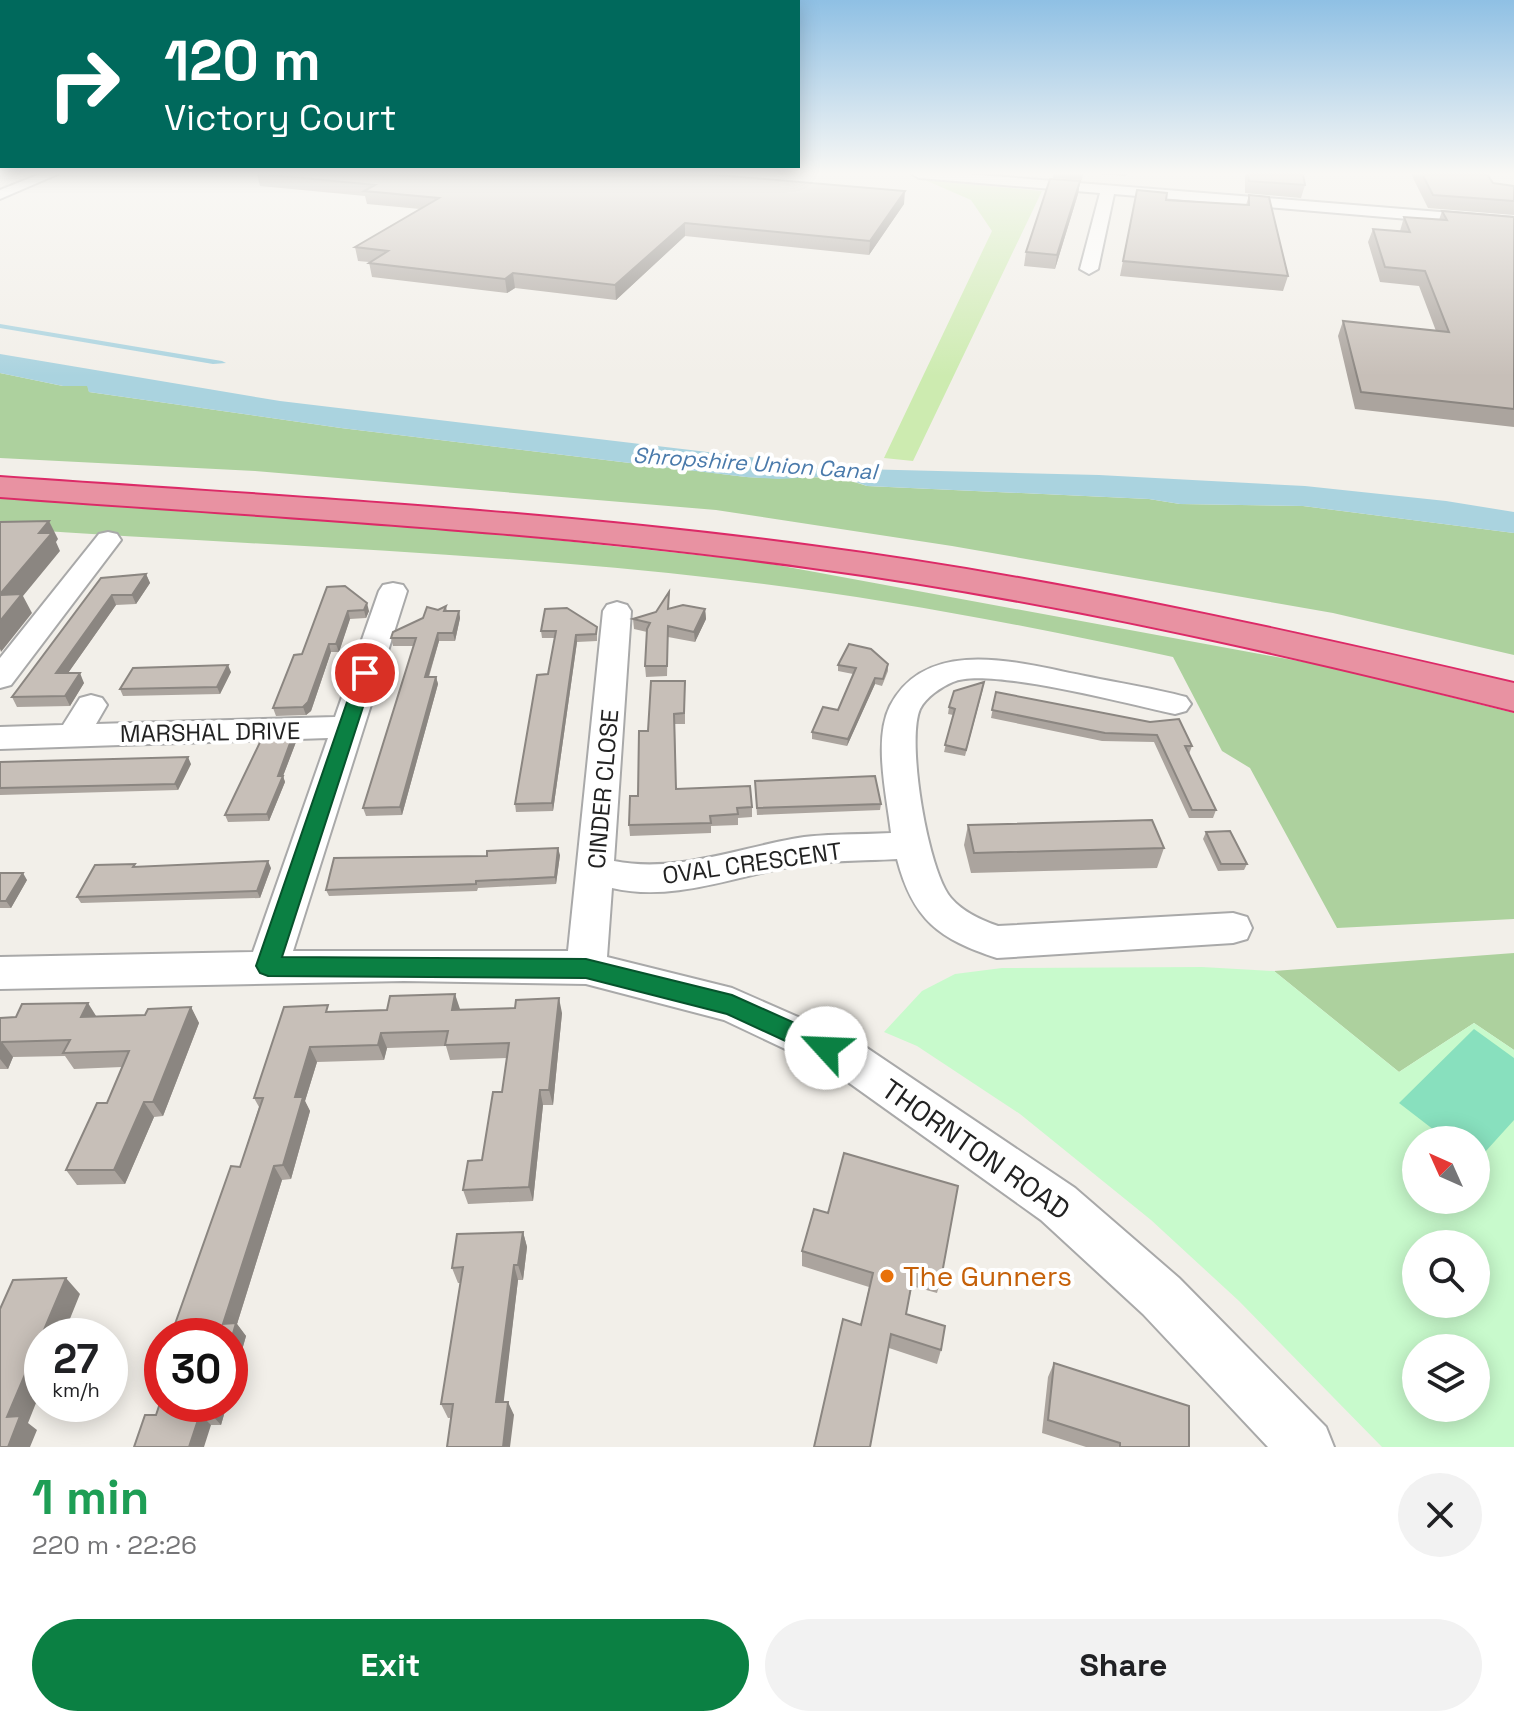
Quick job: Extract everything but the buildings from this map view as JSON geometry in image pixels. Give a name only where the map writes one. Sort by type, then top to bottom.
[{"type":"highway","points":[[0,471],[379,494],[671,518],[965,560],[1114,587],[1301,624],[1514,673]]},
{"type":"highway","points":[[0,487],[485,519],[718,544],[950,578],[1117,609],[1220,629],[1514,697]]},
{"type":"street","points":[[1089,269],[1096,242]]},
{"type":"street","points":[[0,678],[108,540]]},
{"type":"street","points":[[268,966],[393,591]]},
{"type":"street","name":"CINDER CLOSE","points":[[586,968],[597,871],[617,611]]},
{"type":"street","points":[[1175,704],[1134,684],[997,668],[958,670],[942,675],[919,689],[904,709],[898,754],[911,845],[923,887],[940,913],[963,930],[997,942],[1233,928]]},
{"type":"street","name":"MARSHAL DRIVE","points":[[73,736],[91,705]]},
{"type":"street","name":"MARSHAL DRIVE","points":[[0,738],[347,727]]},
{"type":"street","name":"OVAL CRESCENT","points":[[597,871],[634,879],[716,872],[794,852],[911,845]]},
{"type":"street","name":"THORNTON ROAD","points":[[0,973],[268,966],[586,968],[732,1005],[849,1059],[1058,1204],[1161,1296],[1306,1447]]},
{"type":"green space","points":[[987,242],[1018,242],[913,461],[884,458]]},
{"type":"green space","points":[[0,373],[63,386],[88,386],[89,392],[341,428],[746,477],[822,478],[867,486],[1149,499],[1180,504],[1303,506],[1514,533],[1514,655],[1333,613],[952,546],[716,510],[255,471],[0,458]]},
{"type":"green space","points":[[0,497],[432,527],[755,561],[1331,667],[1514,713],[1514,919],[1337,928],[1250,768],[1222,751],[1173,657],[949,612],[836,594],[632,569],[0,528]]},
{"type":"green space","points":[[1514,953],[1514,1050],[1474,1023],[1399,1072],[1274,971]]},
{"type":"green space","points":[[1202,967],[1274,971],[1399,1072],[1474,1023],[1514,1050],[1514,1447],[1382,1447],[1239,1301],[1151,1220],[1020,1114],[917,1046],[884,1032],[922,991],[955,974],[1002,968]]},
{"type":"green space","points":[[1474,1029],[1514,1058],[1514,1120],[1490,1147],[1490,1126],[1429,1126],[1399,1103]]},
{"type":"water","points":[[0,324],[226,363],[213,364],[0,328]]},
{"type":"water","name":"Shropshire Union Canal","points":[[0,354],[280,401],[800,463],[818,468],[1099,475],[1305,486],[1446,501],[1514,512],[1514,533],[1303,506],[1180,504],[1149,499],[867,486],[839,476],[746,477],[341,428],[89,392],[87,386],[63,386],[0,373]]},
{"type":"place","name":"The Gunners","points":[[887,1276]]},
{"type":"route","points":[[365,673],[268,966],[586,968],[732,1005],[826,1048]]}]
